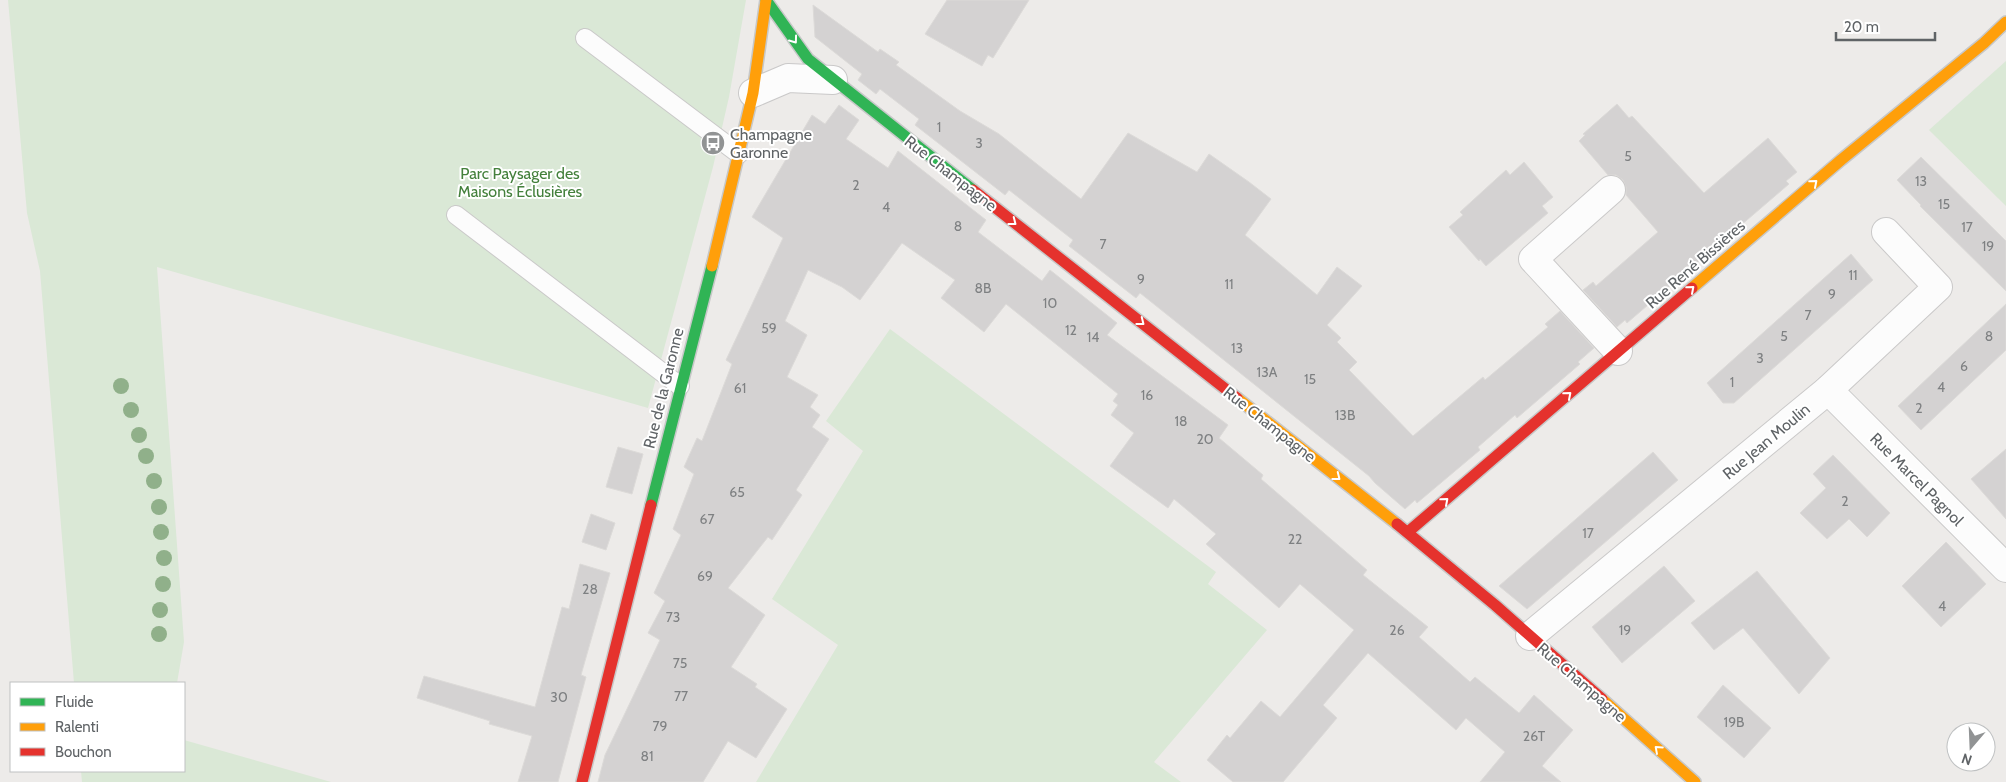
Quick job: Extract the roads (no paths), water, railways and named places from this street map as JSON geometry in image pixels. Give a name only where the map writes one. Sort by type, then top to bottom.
[{"type":"street","name":"Rue Champagne","points":[[766,0],[808,59],[1408,532],[1530,636],[1695,782]]},
{"type":"street","name":"Rue de la Garonne","points":[[582,782],[680,386],[725,216],[752,92],[766,0]]},
{"type":"street","name":"Rue René Bissières","points":[[1408,532],[1841,160],[1984,43],[2006,22]]},
{"type":"street","points":[[752,92],[788,78],[833,80]]},
{"type":"street","points":[[1611,190],[1533,259],[1618,351]]},
{"type":"street","name":"Rue Jean Moulin","points":[[1530,636],[1828,390],[1938,287],[1886,232]]},
{"type":"street","name":"Rue Marcel Pagnol","points":[[1828,390],[2006,568]]},
{"type":"lane","points":[[585,38],[739,154]]},
{"type":"lane","points":[[456,215],[680,386]]},
{"type":"place","name":"Champagne Garonne","points":[[713,143]]},
{"type":"park label","name":"Parc Paysager des Maisons Éclusières","points":[[520,182]]}]
